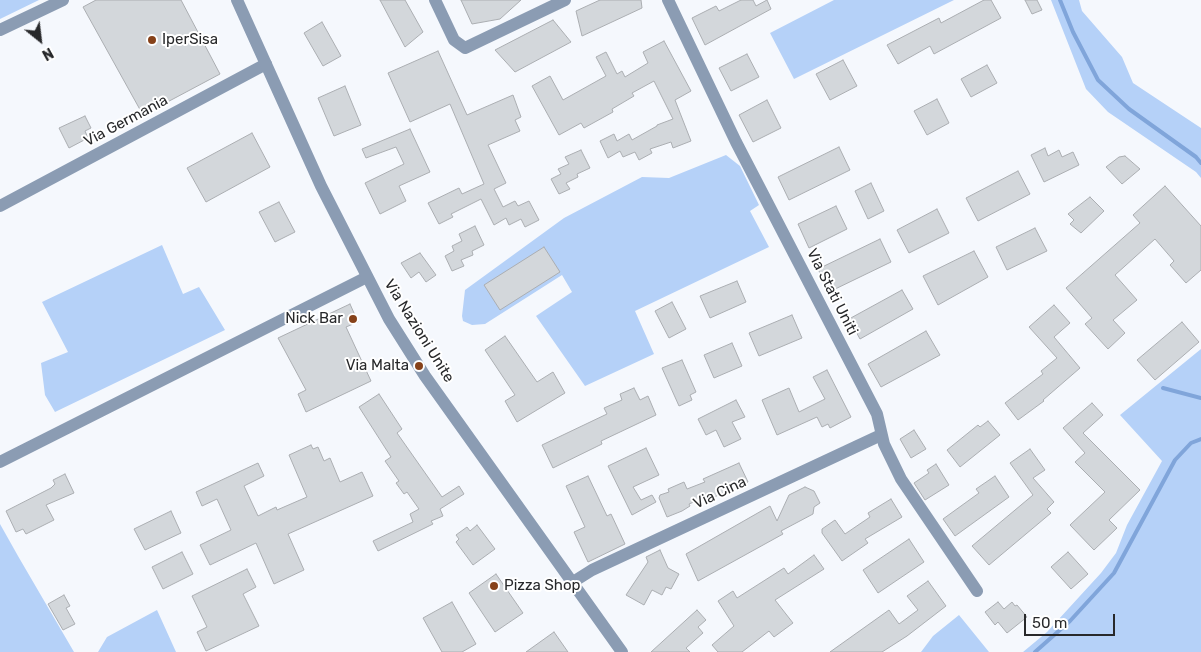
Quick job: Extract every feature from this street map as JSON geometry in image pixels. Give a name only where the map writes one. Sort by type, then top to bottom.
[{"type":"street","points":[[0,30],[63,0]]},
{"type":"street","name":"Via Nazioni Unite","points":[[237,0],[322,186],[367,277],[425,376],[622,652]]},
{"type":"street","points":[[435,0],[454,40],[465,48],[565,0]]},
{"type":"street","name":"Via Stati Uniti","points":[[668,0],[736,142],[877,414],[881,435],[901,479],[977,591]]},
{"type":"street","name":"Via Germania","points":[[0,206],[266,64]]},
{"type":"street","points":[[0,462],[367,277]]},
{"type":"street","name":"Via Cina","points":[[573,582],[592,570],[881,435]]},
{"type":"shaded area","points":[[0,0],[39,0],[0,19]]},
{"type":"shaded area","points":[[834,0],[954,0],[794,79],[770,33]]},
{"type":"shaded area","points":[[1051,0],[1079,0],[1082,11],[1122,57],[1133,83],[1201,128],[1201,178],[1196,172],[1108,112],[1086,89]]},
{"type":"shaded area","points":[[726,155],[740,166],[759,205],[750,211],[769,247],[635,311],[654,354],[585,386],[536,316],[572,292],[562,275],[485,324],[472,325],[463,321],[465,290],[564,218],[642,177],[669,178]]},
{"type":"shaded area","points":[[162,245],[183,294],[199,287],[225,330],[55,412],[45,395],[41,363],[68,352],[42,302]]},
{"type":"shaded area","points":[[1201,349],[1201,652],[1023,652],[1047,632],[1101,573],[1116,553],[1127,525],[1162,461],[1120,415]]},
{"type":"shaded area","points":[[0,524],[18,556],[74,652],[0,652]]},
{"type":"shaded area","points":[[157,610],[176,652],[98,652],[107,637]]},
{"type":"shaded area","points":[[959,615],[989,652],[921,652],[933,636]]},
{"type":"building","name":"IperSisa","points":[[96,0],[181,0],[220,74],[143,115],[83,7]]},
{"type":"building","points":[[380,0],[405,0],[423,32],[405,47]]},
{"type":"building","points":[[461,0],[521,0],[500,19],[472,24]]},
{"type":"building","points":[[600,0],[641,0],[642,8],[582,36],[576,11]]},
{"type":"building","points":[[741,0],[753,0],[756,6],[767,0],[771,9],[705,45],[692,18],[716,6],[719,11]]},
{"type":"building","points":[[984,0],[991,0],[1001,18],[934,54],[930,46],[898,64],[887,45],[939,18],[941,23]]},
{"type":"building","points":[[1025,0],[1037,0],[1042,10],[1032,14]]},
{"type":"building","points":[[553,20],[571,42],[515,72],[495,50]]},
{"type":"building","points":[[322,22],[341,56],[323,66],[304,33]]},
{"type":"building","points":[[664,41],[691,91],[675,100],[691,141],[673,148],[671,142],[650,149],[652,153],[639,160],[635,152],[623,157],[620,151],[608,158],[600,141],[614,134],[617,141],[629,134],[632,140],[657,125],[673,119],[654,81],[632,93],[634,96],[612,109],[613,112],[584,128],[581,123],[559,135],[532,86],[550,76],[563,100],[606,76],[596,57],[606,52],[617,74],[622,71],[625,77],[648,63],[643,52]]},
{"type":"building","points":[[438,51],[467,115],[513,95],[521,117],[515,120],[520,131],[488,145],[506,183],[494,189],[503,207],[515,201],[518,206],[529,201],[539,220],[525,227],[521,219],[509,225],[506,218],[494,225],[481,199],[451,214],[453,217],[439,224],[428,203],[459,188],[462,194],[484,184],[450,104],[410,122],[388,73]]},
{"type":"building","points":[[747,54],[759,77],[731,91],[719,68]]},
{"type":"building","points":[[843,60],[857,86],[830,100],[816,74]]},
{"type":"building","points":[[987,65],[997,83],[971,97],[961,79]]},
{"type":"building","points":[[345,86],[361,125],[334,136],[318,98]]},
{"type":"building","points":[[937,99],[949,123],[927,135],[914,111]]},
{"type":"building","points":[[767,100],[781,128],[753,142],[739,115]]},
{"type":"building","points":[[85,116],[91,128],[85,131],[88,138],[69,148],[59,128]]},
{"type":"building","points":[[410,129],[430,172],[399,186],[406,201],[380,214],[365,183],[404,164],[396,147],[366,158],[362,149]]},
{"type":"building","points":[[252,133],[270,167],[206,202],[187,168]]},
{"type":"building","points":[[839,147],[850,170],[789,200],[778,177]]},
{"type":"building","points":[[1045,148],[1048,156],[1059,150],[1062,157],[1073,152],[1079,165],[1044,182],[1031,155]]},
{"type":"building","points":[[581,150],[590,168],[577,174],[578,177],[566,183],[570,189],[559,194],[551,179],[561,174],[558,169],[569,164],[565,157]]},
{"type":"building","points":[[1125,156],[1140,169],[1122,184],[1106,167],[1119,157]]},
{"type":"building","points":[[1018,171],[1030,194],[978,221],[966,198]]},
{"type":"building","points":[[871,183],[884,211],[868,219],[855,191]]},
{"type":"building","points":[[1165,186],[1201,226],[1201,270],[1186,283],[1170,265],[1174,261],[1155,239],[1115,275],[1137,300],[1113,320],[1125,333],[1108,349],[1085,324],[1092,318],[1066,288],[1140,223],[1133,215]]},
{"type":"building","points":[[1090,197],[1104,211],[1081,233],[1070,224],[1074,220],[1068,214]]},
{"type":"building","points":[[279,202],[295,232],[275,242],[259,212]]},
{"type":"building","points":[[836,206],[847,229],[809,248],[798,224]]},
{"type":"building","points":[[937,209],[949,233],[909,253],[897,230]]},
{"type":"building","points":[[475,226],[484,245],[472,251],[473,255],[461,260],[464,266],[452,271],[445,256],[454,251],[452,246],[462,241],[459,234]]},
{"type":"building","points":[[1035,228],[1047,251],[1007,270],[996,247]]},
{"type":"building","points":[[880,239],[891,262],[829,292],[818,269]]},
{"type":"building","points":[[544,247],[560,272],[500,310],[484,285]]},
{"type":"building","points":[[974,251],[988,277],[938,305],[923,276]]},
{"type":"building","points":[[420,253],[436,275],[426,282],[419,272],[411,278],[401,263]]},
{"type":"building","points":[[737,281],[746,302],[710,318],[700,296]]},
{"type":"building","points":[[902,290],[913,309],[860,339],[849,319]]},
{"type":"building","points":[[672,302],[686,329],[669,338],[655,311]]},
{"type":"building","points":[[350,304],[358,322],[346,327],[371,381],[306,412],[298,394],[306,390],[278,338]]},
{"type":"building","points":[[1054,305],[1070,323],[1054,337],[1080,368],[1044,401],[1018,420],[1005,403],[1043,374],[1041,371],[1057,358],[1029,327]]},
{"type":"building","points":[[792,315],[802,338],[759,356],[749,333]]},
{"type":"building","points":[[1182,322],[1199,342],[1155,380],[1137,360]]},
{"type":"building","points":[[926,331],[940,355],[881,387],[868,364]]},
{"type":"building","points":[[505,336],[537,382],[553,372],[565,393],[517,422],[505,401],[515,395],[485,350]]},
{"type":"building","points":[[732,343],[742,366],[714,378],[704,355]]},
{"type":"building","points":[[682,360],[696,392],[690,395],[692,400],[679,406],[662,368]]},
{"type":"building","points":[[827,370],[851,417],[830,428],[828,424],[822,427],[817,417],[777,435],[762,400],[789,388],[799,412],[825,399],[813,377]]},
{"type":"building","points":[[634,388],[640,400],[648,396],[656,415],[601,441],[602,444],[553,468],[542,445],[607,414],[604,408],[622,400],[620,394]]},
{"type":"building","points":[[379,394],[402,429],[397,433],[442,497],[459,486],[464,494],[440,509],[443,516],[431,521],[433,524],[378,551],[373,541],[413,522],[410,514],[419,509],[407,492],[404,494],[396,483],[399,481],[385,461],[391,457],[359,407]]},
{"type":"building","points":[[736,400],[745,417],[732,422],[741,439],[724,447],[716,430],[706,435],[698,419]]},
{"type":"building","points":[[1092,403],[1103,415],[1083,433],[1140,490],[1109,520],[1117,528],[1094,550],[1070,525],[1105,492],[1075,462],[1085,453],[1063,428]]},
{"type":"building","points":[[988,421],[1000,435],[960,467],[947,450],[978,425],[980,427]]},
{"type":"building","points":[[914,430],[926,449],[911,458],[900,439]]},
{"type":"building","points":[[311,445],[313,449],[318,447],[324,461],[330,458],[340,482],[362,472],[373,496],[288,534],[304,570],[274,584],[256,543],[210,565],[200,545],[231,530],[217,499],[202,506],[196,492],[258,463],[264,476],[244,486],[258,516],[276,507],[277,510],[307,497],[289,455]]},
{"type":"building","points":[[646,448],[659,475],[633,487],[641,500],[652,495],[656,502],[632,515],[608,466]]},
{"type":"building","points":[[1030,449],[1045,470],[1033,478],[1054,502],[1047,509],[1051,513],[989,565],[972,546],[1033,495],[1010,463]]},
{"type":"building","points":[[739,463],[748,482],[712,498],[711,495],[689,504],[690,506],[682,511],[667,517],[659,498],[660,495],[669,492],[668,489],[684,482],[687,489],[705,482],[703,479]]},
{"type":"building","points":[[936,464],[949,485],[925,500],[914,483],[929,473],[927,470]]},
{"type":"building","points":[[65,474],[74,493],[46,505],[54,520],[26,534],[23,529],[16,532],[6,511],[51,488],[55,484],[53,480]]},
{"type":"building","points":[[588,476],[607,516],[611,514],[625,544],[588,562],[574,532],[585,527],[566,486]]},
{"type":"building","points":[[995,476],[1009,497],[955,536],[943,519],[979,493],[976,489]]},
{"type":"building","points":[[805,487],[814,491],[820,503],[814,507],[813,514],[781,531],[783,534],[698,581],[686,554],[770,506],[777,521],[789,495]]},
{"type":"building","points":[[891,499],[902,517],[865,539],[868,543],[842,561],[822,533],[822,529],[835,520],[845,534],[870,517],[868,513]]},
{"type":"building","points":[[171,511],[181,533],[145,550],[134,529]]},
{"type":"building","points":[[477,525],[495,549],[473,565],[456,542],[459,539],[456,535],[467,527],[470,531]]},
{"type":"building","points":[[909,539],[924,562],[878,593],[863,570]]},
{"type":"building","points":[[660,550],[668,568],[679,574],[671,589],[666,587],[662,595],[652,590],[644,605],[626,595],[648,562],[646,557]]},
{"type":"building","points":[[182,552],[193,574],[163,589],[152,567]]},
{"type":"building","points":[[1068,552],[1088,574],[1071,589],[1051,567]]},
{"type":"building","points":[[814,555],[824,569],[775,600],[793,623],[774,637],[769,631],[742,652],[718,652],[712,645],[734,626],[718,601],[733,591],[737,598],[784,568],[788,574]]},
{"type":"building","points":[[247,569],[256,587],[243,594],[259,626],[206,651],[197,632],[207,627],[192,596]]},
{"type":"building","points":[[496,574],[523,613],[495,632],[469,593]]},
{"type":"building","points":[[928,581],[946,606],[907,636],[882,652],[830,652],[889,610],[899,624],[918,610],[907,596]]},
{"type":"building","points":[[64,595],[70,606],[66,608],[75,624],[63,630],[48,604]]},
{"type":"building","points":[[452,602],[476,644],[462,652],[442,652],[423,618]]},
{"type":"building","points":[[998,602],[1004,609],[1012,602],[1027,617],[1007,633],[998,622],[995,625],[985,612]]},
{"type":"building","points":[[697,610],[706,620],[698,627],[703,633],[686,648],[690,652],[651,652]]},
{"type":"building","points":[[554,632],[568,652],[526,652]]},
{"type":"waterway","points":[[1060,0],[1073,32],[1098,80],[1129,109],[1196,157],[1201,163]]},
{"type":"waterway","points":[[1163,388],[1201,398]]},
{"type":"waterway","points":[[1035,652],[1070,621],[1114,573],[1175,460],[1191,443],[1201,439]]},
{"type":"place","name":"IperSisa","points":[[152,40]]},
{"type":"place","name":"Nick Bar","points":[[353,319]]},
{"type":"place","name":"Via Malta","points":[[419,366]]},
{"type":"place","name":"Pizza Shop","points":[[494,586]]}]
